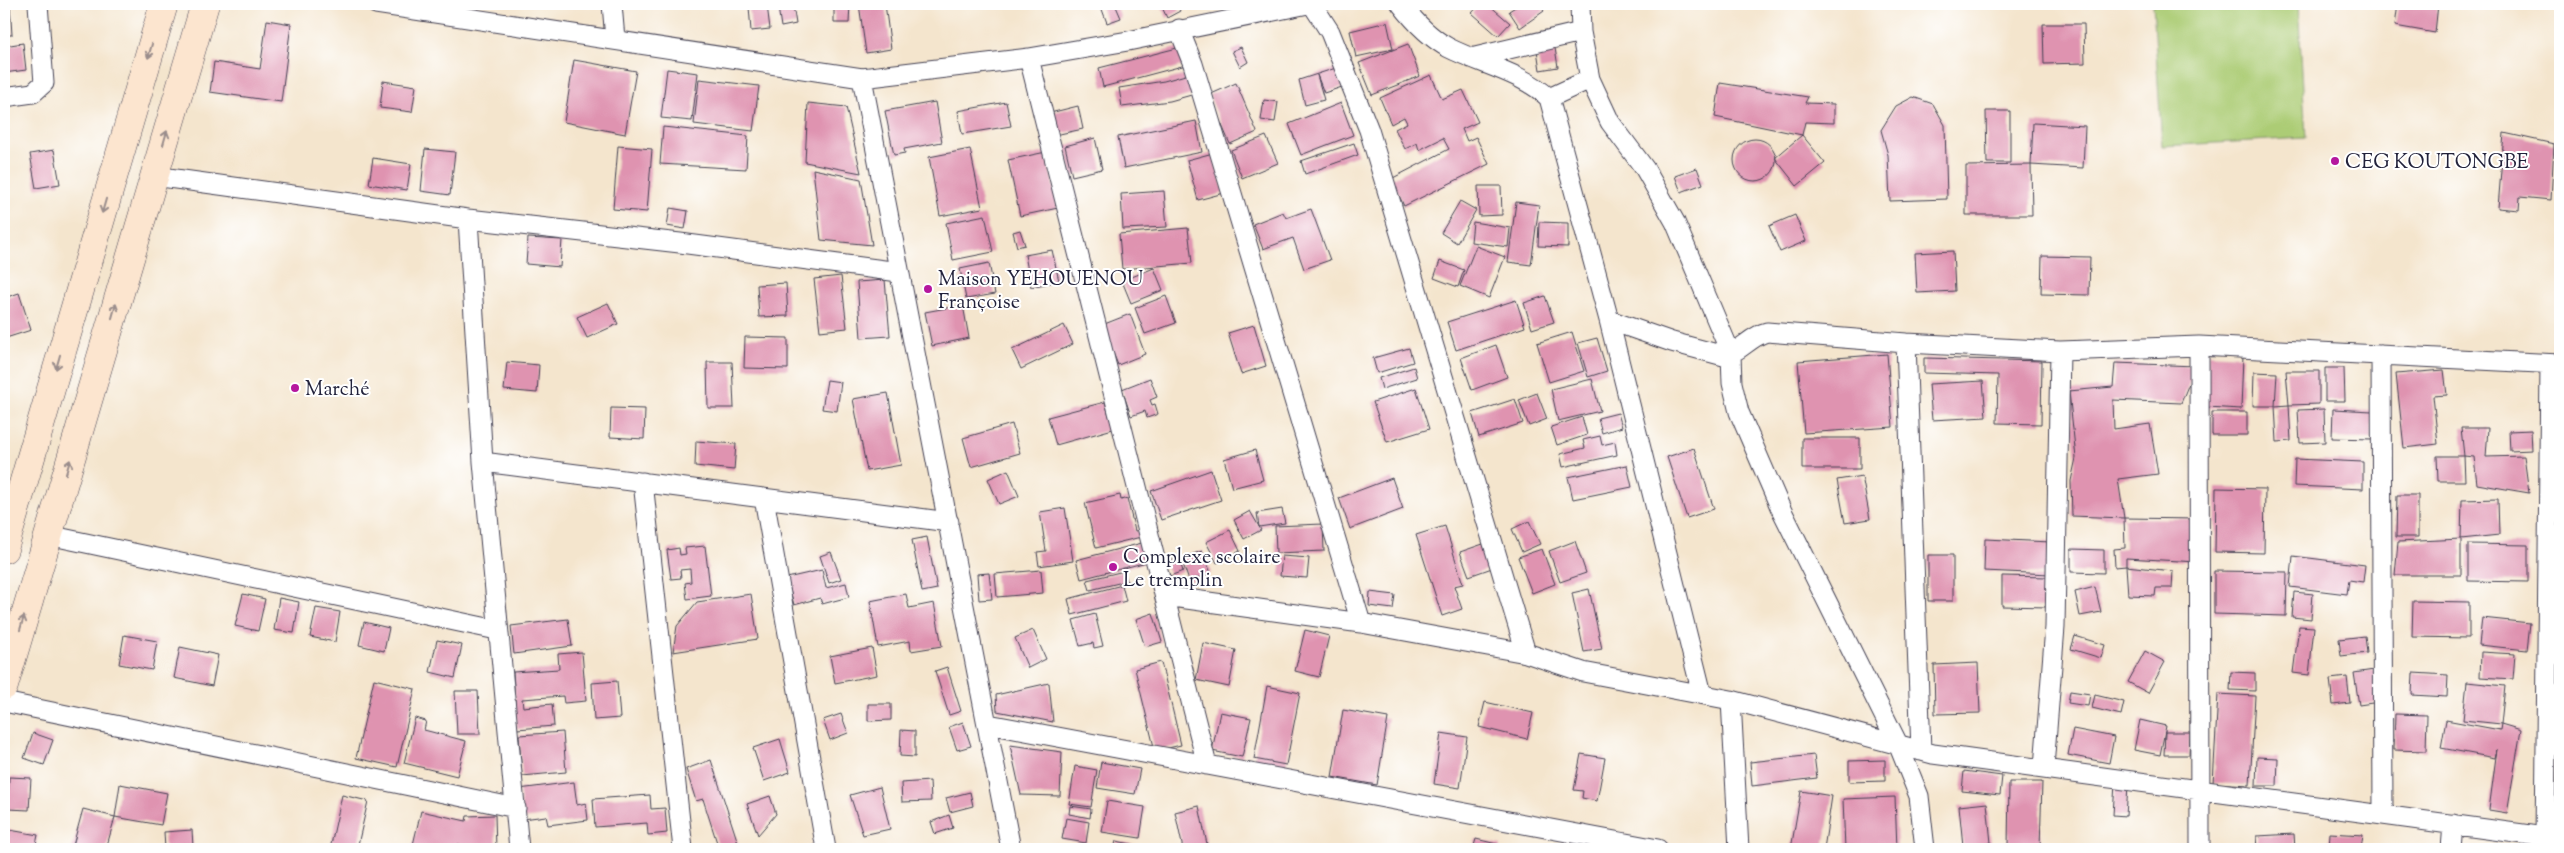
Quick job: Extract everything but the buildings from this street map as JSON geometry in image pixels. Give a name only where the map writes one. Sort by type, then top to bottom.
[{"type":"main road","points":[[4,549],[164,4]]},
{"type":"main road","points":[[4,686],[204,4]]},
{"type":"street","points":[[4,97],[33,93],[44,83],[38,4]]},
{"type":"street","points":[[376,4],[430,8],[862,78],[1029,58],[1128,41],[1259,8],[1308,4]]},
{"type":"street","points":[[612,4],[614,39]]},
{"type":"street","points":[[1312,4],[1330,32],[1369,130],[1526,653]]},
{"type":"street","points":[[1401,4],[1428,32],[1448,47],[1533,83],[1549,98],[1608,320],[1702,694]]},
{"type":"street","points":[[1580,4],[1581,32],[1590,79],[1610,122],[1645,169],[1675,222],[1731,354],[1732,383],[1739,412],[1776,498],[1898,744],[1918,796],[1925,849]]},
{"type":"street","points":[[1179,29],[1194,64],[1361,623]]},
{"type":"street","points":[[1471,58],[1581,32]]},
{"type":"street","points":[[1029,58],[1207,765]]},
{"type":"street","points":[[862,78],[1011,849]]},
{"type":"street","points":[[1549,98],[1590,79]]},
{"type":"street","points":[[154,176],[468,219],[680,243],[899,272]]},
{"type":"street","points":[[468,219],[483,462],[497,630],[519,849]]},
{"type":"street","points":[[1165,596],[1361,623],[1526,653],[1583,672],[1731,700],[1921,751],[2552,838],[2555,364],[2199,346],[2060,351],[1906,343],[1767,332],[1752,338],[1731,354],[1718,355],[1608,320]]},
{"type":"street","points":[[1906,343],[1921,751]]},
{"type":"street","points":[[2199,346],[2200,849]]},
{"type":"street","points":[[2044,767],[2056,609],[2060,351]]},
{"type":"street","points":[[2381,355],[2383,814]]},
{"type":"street","points":[[483,462],[949,522]]},
{"type":"street","points":[[643,482],[683,849]]},
{"type":"street","points":[[764,498],[826,849]]},
{"type":"street","points":[[48,535],[497,630]]},
{"type":"street","points":[[1731,700],[1738,849]]},
{"type":"street","points":[[4,702],[516,808]]},
{"type":"street","points":[[988,724],[1658,849]]},
{"type":"street","points":[[2450,849],[2453,824]]},
{"type":"green space","points":[[2153,4],[2298,4],[2306,138],[2162,146]]},
{"type":"place","name":"CEG KOUTONGBE","points":[[2335,161]]},
{"type":"place","name":"Maison YEHOUENOU Françoise","points":[[928,289]]},
{"type":"place","name":"Marché","points":[[295,388]]},
{"type":"place","name":"Complexe scolaire Le tremplin","points":[[1113,567]]}]
